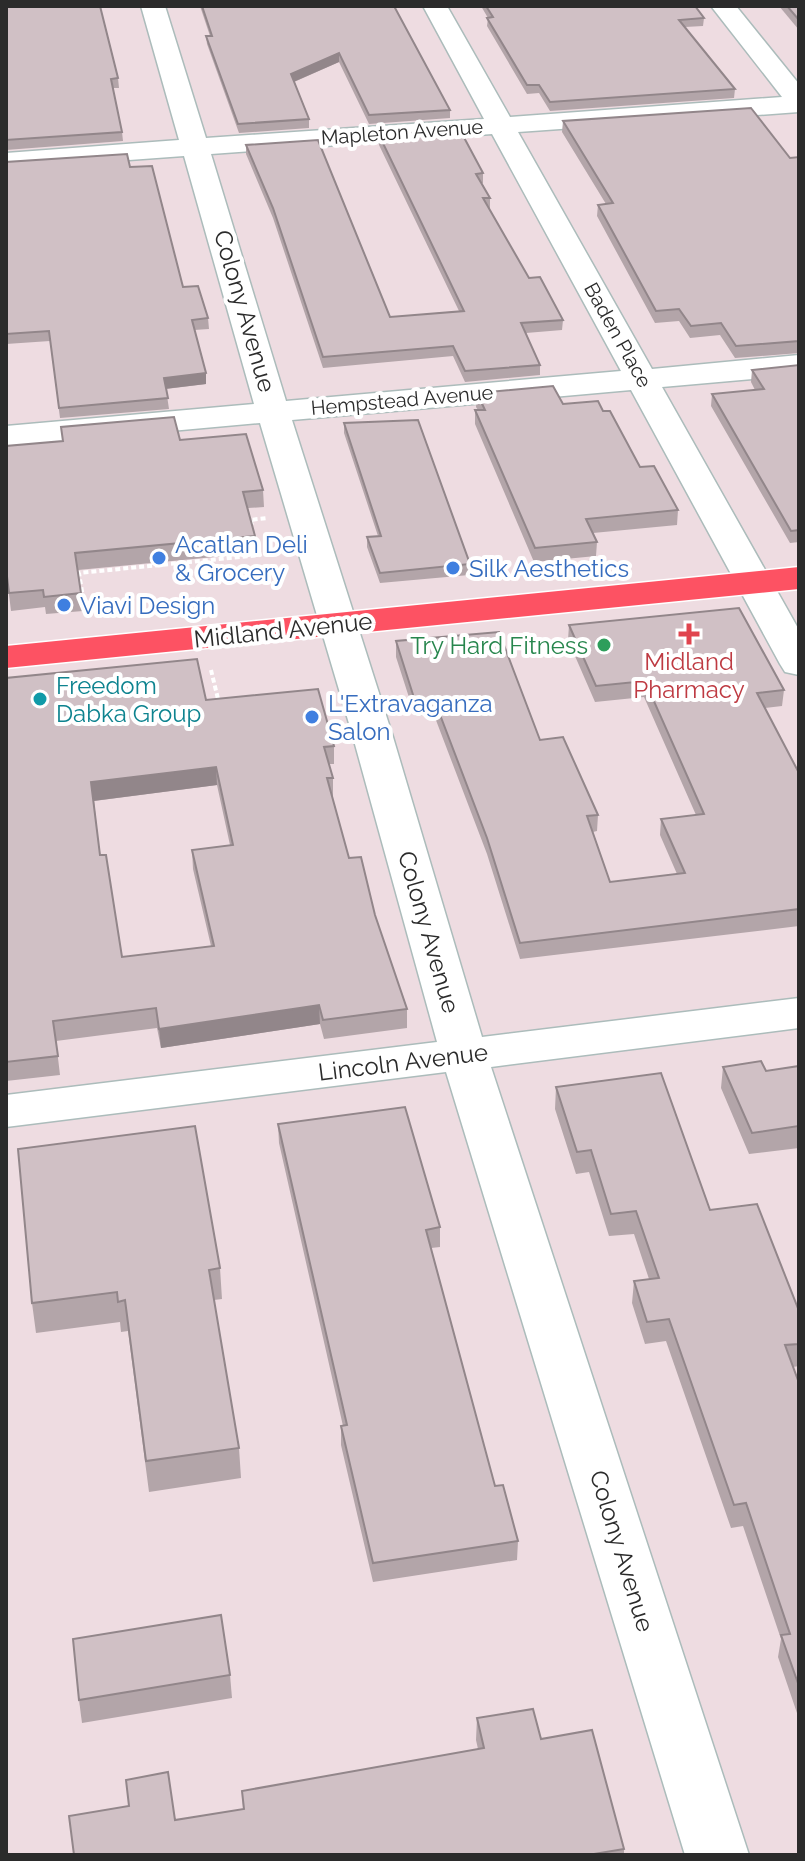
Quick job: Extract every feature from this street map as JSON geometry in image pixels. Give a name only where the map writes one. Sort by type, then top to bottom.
[{"type":"main road","name":"Midland Avenue","points":[[6,657],[799,578]]},
{"type":"street","name":"Colony Avenue","points":[[153,6],[373,737],[464,1055],[717,1855]]},
{"type":"street","name":"Baden Place","points":[[435,6],[799,664]]},
{"type":"street","points":[[723,6],[799,103]]},
{"type":"street","name":"Mapleton Avenue","points":[[6,161],[799,103]]},
{"type":"street","name":"Hempstead Avenue","points":[[6,436],[799,365]]},
{"type":"street","name":"Lincoln Avenue","points":[[6,1111],[799,1013]]},
{"type":"path","points":[[250,520],[260,555]]},
{"type":"path","points":[[87,617],[79,573],[269,554]]},
{"type":"path","points":[[211,669],[222,715]]},
{"type":"building","points":[[6,6],[100,6],[118,78],[111,79],[122,132],[6,140]]},
{"type":"building","points":[[202,6],[394,6],[450,110],[369,115],[339,53],[291,74],[309,119],[238,124],[206,36],[212,36]]},
{"type":"building","points":[[486,6],[695,6],[704,18],[679,20],[735,89],[550,102],[539,85],[527,85],[487,18],[493,17]]},
{"type":"building","points":[[787,6],[799,6],[799,20]]},
{"type":"building","points":[[751,108],[790,158],[799,157],[799,341],[736,346],[721,323],[691,326],[679,309],[656,311],[598,205],[613,203],[563,121]]},
{"type":"building","points":[[460,130],[483,173],[476,174],[490,198],[483,198],[529,278],[540,277],[563,320],[521,323],[540,365],[465,371],[453,346],[323,357],[273,208],[246,145],[318,140],[390,317],[464,311],[379,135]]},
{"type":"building","points":[[127,154],[130,167],[152,166],[183,287],[198,286],[208,318],[192,320],[206,373],[164,378],[168,398],[59,408],[49,331],[6,334],[6,162]]},
{"type":"building","points":[[799,365],[799,530],[791,531],[712,394],[764,389],[752,370]]},
{"type":"building","points":[[553,386],[563,404],[598,401],[603,411],[610,411],[640,467],[654,466],[678,510],[586,519],[597,542],[535,548],[475,410],[485,410],[477,393]]},
{"type":"building","points":[[174,417],[180,440],[246,434],[263,490],[243,492],[255,536],[75,553],[81,593],[44,597],[43,590],[9,593],[6,568],[6,446],[63,441],[61,427]]},
{"type":"building","points":[[418,420],[470,564],[380,573],[367,537],[381,536],[344,423]]},
{"type":"building","points":[[739,608],[784,690],[757,693],[799,773],[799,909],[520,943],[487,838],[434,699],[415,701],[396,641],[499,632],[540,740],[563,737],[598,815],[587,816],[610,882],[685,873],[661,819],[704,814],[645,681],[596,686],[569,625]]},
{"type":"building","points":[[197,659],[206,700],[318,689],[334,746],[324,747],[333,778],[327,778],[349,858],[361,857],[375,915],[407,1009],[323,1020],[319,1005],[159,1029],[156,1008],[53,1021],[58,1056],[6,1062],[6,678]],"holes":[[[216,767],[233,845],[192,850],[214,946],[122,957],[106,855],[100,855],[91,782]]]},
{"type":"building","points":[[761,1061],[766,1071],[799,1066],[799,1126],[752,1133],[723,1067]]},
{"type":"building","points":[[661,1073],[710,1210],[757,1204],[799,1311],[799,1344],[785,1345],[799,1383],[799,1686],[781,1635],[790,1634],[746,1503],[734,1505],[669,1319],[647,1322],[634,1281],[659,1278],[636,1211],[611,1214],[591,1150],[577,1152],[556,1087]]},
{"type":"building","points":[[405,1107],[440,1227],[426,1230],[495,1486],[503,1485],[518,1541],[373,1563],[341,1426],[347,1425],[278,1124]]},
{"type":"building","points":[[195,1126],[220,1268],[209,1270],[239,1448],[146,1461],[125,1300],[118,1302],[117,1292],[32,1303],[18,1149]]},
{"type":"building","points":[[221,1615],[230,1675],[79,1700],[73,1639]]},
{"type":"building","points":[[533,1709],[541,1739],[592,1730],[624,1849],[588,1855],[74,1855],[69,1816],[129,1806],[126,1780],[168,1772],[175,1820],[244,1809],[242,1791],[484,1748],[477,1718]]},
{"type":"place","name":"Acatlan Deli & Grocery","points":[[159,558]]},
{"type":"place","name":"Silk Aesthetics","points":[[453,568]]},
{"type":"place","name":"Viavi Design","points":[[64,605]]},
{"type":"place","name":"Midland Pharmacy","points":[[689,634]]},
{"type":"place","name":"Try Hard Fitness","points":[[604,645]]},
{"type":"place","name":"Freedom Dabka Group","points":[[40,699]]},
{"type":"place","name":"L'Extravaganza Salon","points":[[312,717]]}]
